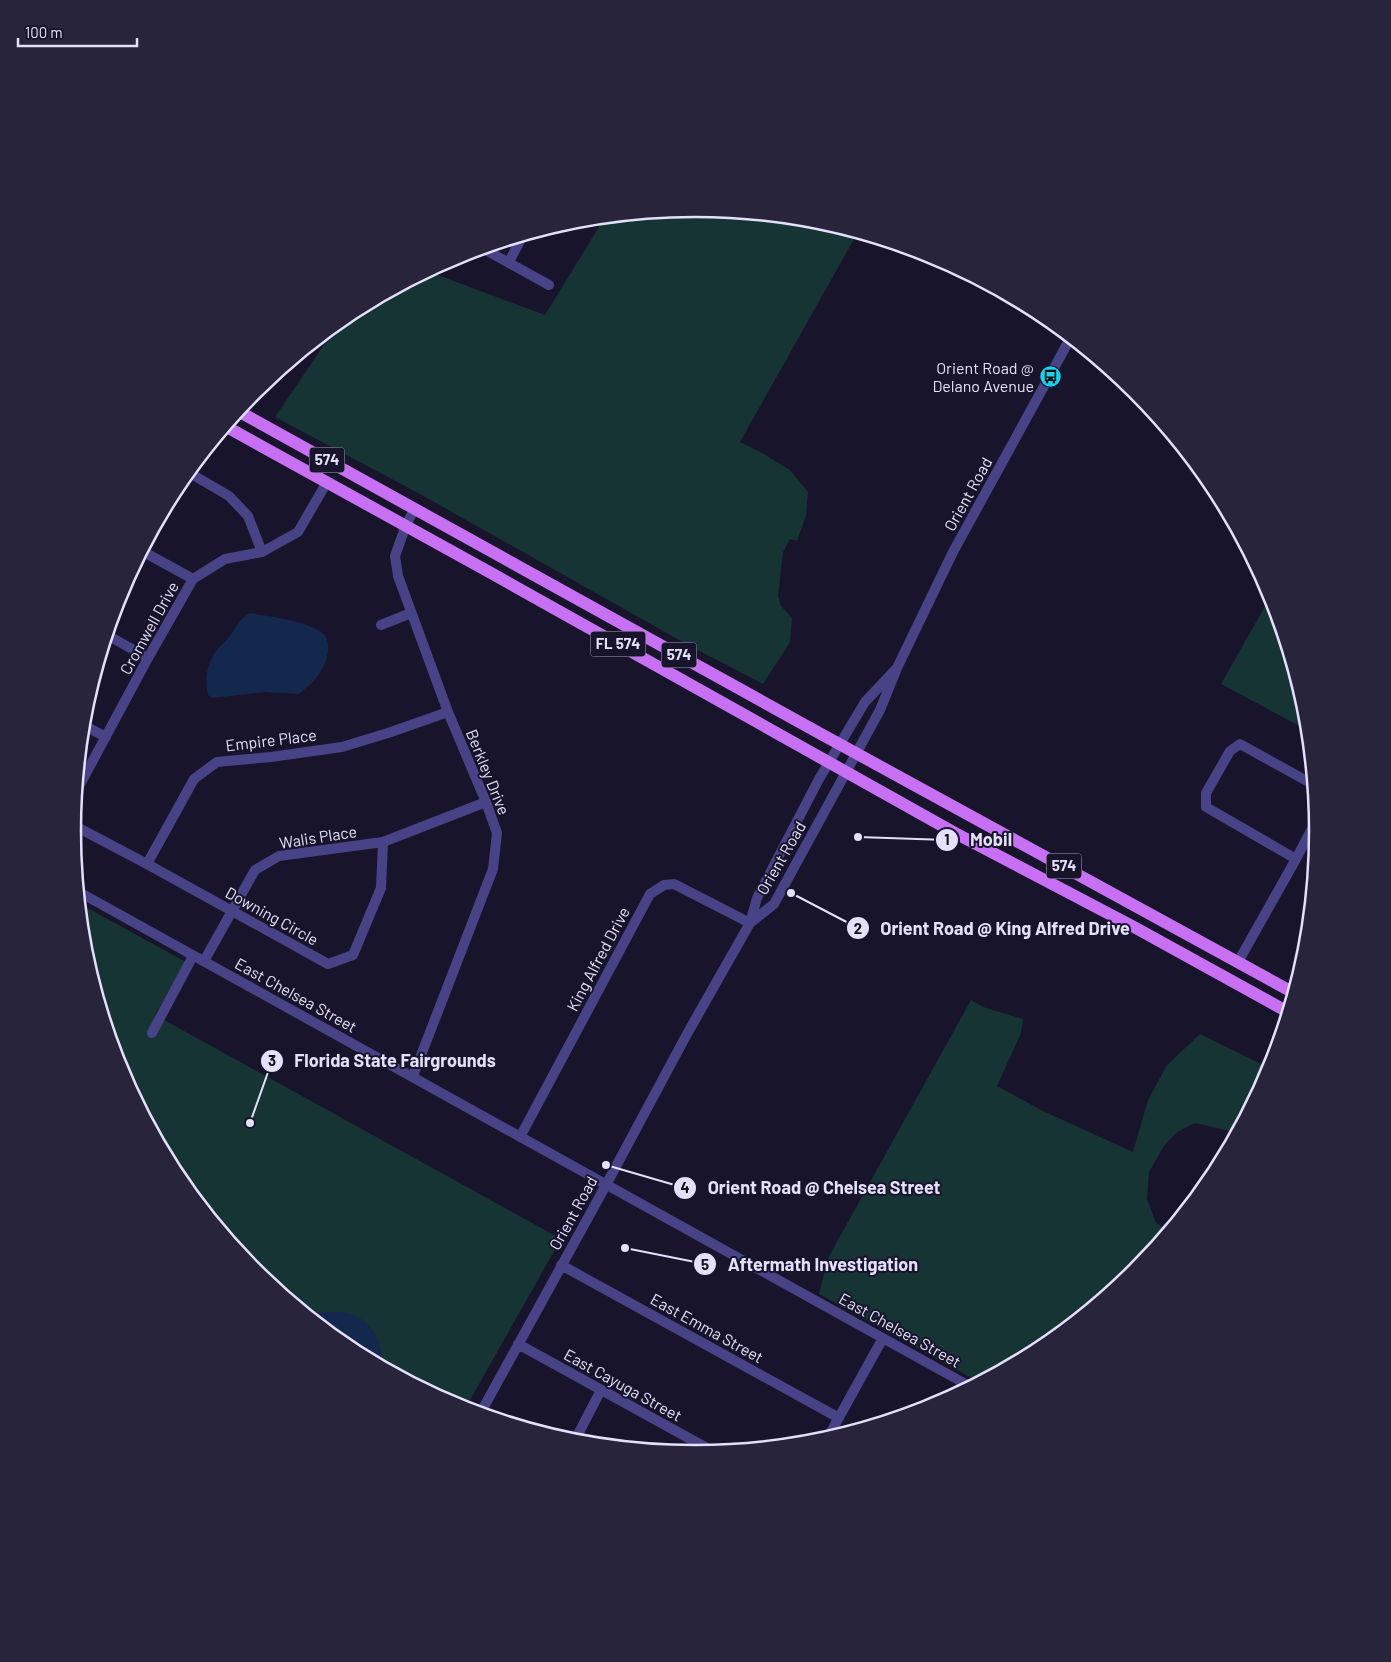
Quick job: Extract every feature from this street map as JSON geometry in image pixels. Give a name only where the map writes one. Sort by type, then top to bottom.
[{"type":"main road","name":"574","points":[[245,415],[1289,990]]},
{"type":"main road","points":[[236,424],[241,434]]},
{"type":"main road","name":"FL 574","points":[[232,429],[955,833],[1093,905],[1283,1009]]},
{"type":"main road","points":[[1258,996],[1289,991]]},
{"type":"street","points":[[509,262],[519,243]]},
{"type":"street","points":[[490,252],[549,285]]},
{"type":"street","name":"Orient Road","points":[[750,923],[774,904],[880,710],[897,668],[953,552],[1068,343]]},
{"type":"street","points":[[195,476],[229,496],[248,516],[262,552]]},
{"type":"street","name":"Cromwell Drive","points":[[84,777],[148,658],[194,579],[225,559],[262,552],[298,532],[327,482]]},
{"type":"street","name":"Berkley Drive","points":[[413,1076],[492,869],[497,833],[448,712],[398,576],[395,556],[406,525],[415,508]]},
{"type":"street","points":[[148,554],[194,579]]},
{"type":"street","points":[[381,625],[411,613]]},
{"type":"street","points":[[112,639],[148,658]]},
{"type":"street","name":"Orient Road","points":[[484,1407],[687,1034],[750,923],[757,898],[829,762],[865,702],[897,668]]},
{"type":"street","name":"Empire Place","points":[[147,864],[194,779],[217,762],[342,747],[448,712]]},
{"type":"street","points":[[90,729],[106,737]]},
{"type":"street","points":[[1296,859],[1206,807],[1206,794],[1230,750],[1240,744],[1307,781]]},
{"type":"street","name":"Walis Place","points":[[204,961],[255,870],[279,856],[383,842],[486,802]]},
{"type":"street","name":"Downing Circle","points":[[81,829],[328,964],[353,955],[381,888],[383,842]]},
{"type":"street","points":[[1238,962],[1310,832]]},
{"type":"street","name":"King Alfred Drive","points":[[520,1137],[650,894],[664,885],[674,884],[750,923]]},
{"type":"street","name":"East Chelsea Street","points":[[86,896],[964,1383]]},
{"type":"street","points":[[152,1033],[194,956]]},
{"type":"street","name":"East Emma Street","points":[[561,1265],[839,1418]]},
{"type":"street","points":[[833,1429],[883,1338]]},
{"type":"street","name":"East Cayuga Street","points":[[518,1344],[701,1445]]},
{"type":"street","points":[[579,1433],[602,1390]]},
{"type":"green space","points":[[655,218],[736,218],[776,222],[855,238],[740,442],[790,470],[808,492],[806,516],[797,541],[790,539],[783,552],[778,596],[781,606],[792,618],[790,642],[763,684],[688,645],[420,494],[275,417],[327,340],[354,320],[388,299],[436,274],[545,315],[600,225]]},
{"type":"green space","points":[[1266,604],[1289,672],[1300,726],[1221,684]]},
{"type":"green space","points":[[87,908],[186,962],[155,1015],[561,1239],[469,1402],[424,1382],[354,1342],[290,1293],[261,1265],[208,1205],[164,1138],[128,1066],[114,1028],[102,990],[93,951]]},
{"type":"green space","points":[[971,1000],[983,1007],[1023,1019],[1021,1033],[997,1086],[1043,1111],[1133,1152],[1148,1100],[1167,1065],[1200,1034],[1263,1065],[1231,1131],[1195,1123],[1177,1132],[1164,1146],[1149,1172],[1147,1199],[1156,1223],[1164,1228],[1157,1236],[1101,1293],[1069,1318],[1037,1342],[973,1379],[819,1294],[828,1258]]},
{"type":"water","points":[[250,613],[306,625],[321,632],[325,637],[328,642],[328,655],[323,668],[314,680],[299,694],[264,692],[213,698],[208,695],[207,674],[211,659],[241,620]]},
{"type":"water","points":[[315,1312],[347,1313],[362,1320],[377,1337],[382,1359],[354,1342]]},
{"type":"place","name":"Orient Road @ Delano Avenue","points":[[1050,377]]},
{"type":"place","name":"Mobil","points":[[858,837]]},
{"type":"place","name":"Orient Road @ King Alfred Drive","points":[[791,893]]},
{"type":"place","name":"Florida State Fairgrounds","points":[[250,1123]]},
{"type":"place","name":"Orient Road @ Chelsea Street","points":[[606,1165]]},
{"type":"place","name":"Aftermath Investigation","points":[[625,1248]]}]
